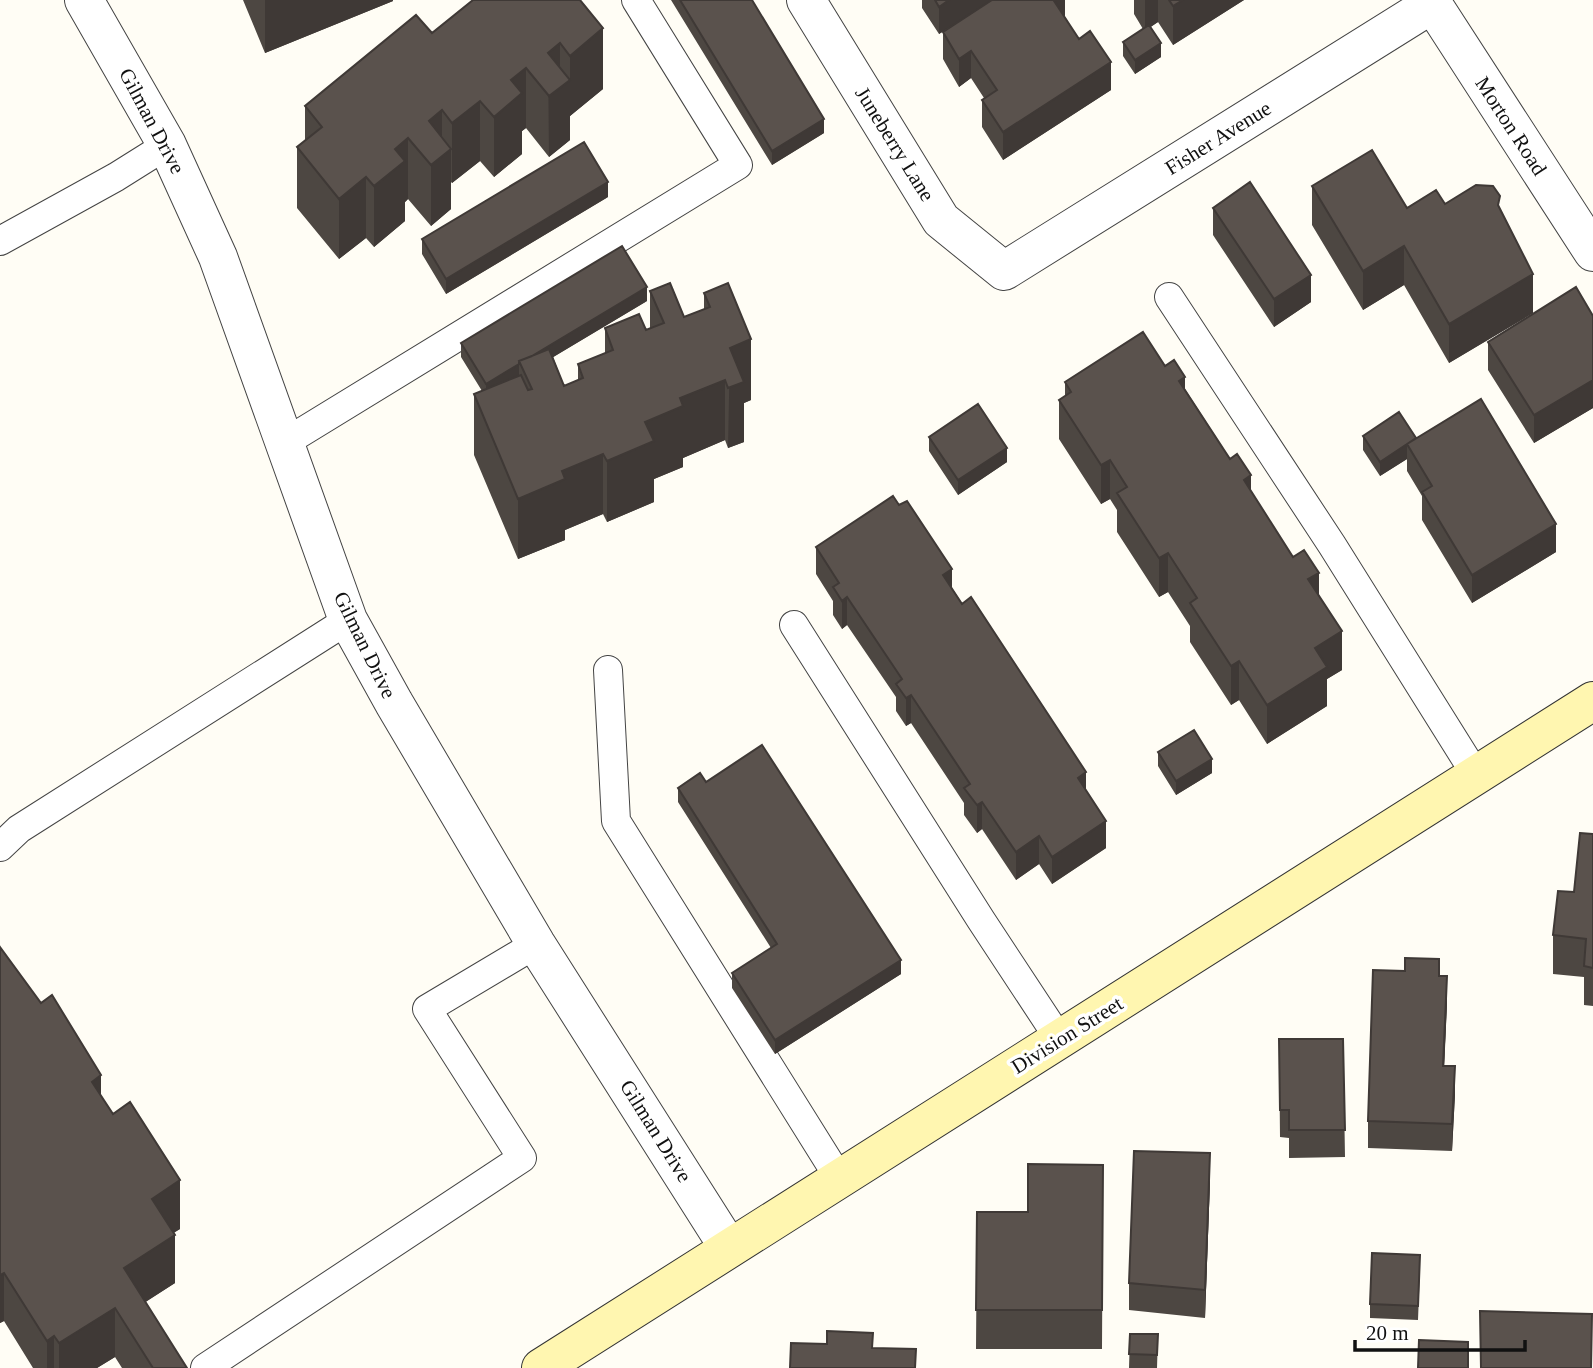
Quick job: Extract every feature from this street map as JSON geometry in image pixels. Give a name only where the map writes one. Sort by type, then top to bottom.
[{"type":"street","name":"Gilman Drive","points":[[84,0],[167,145],[218,257],[348,620],[536,944],[729,1248]]},
{"type":"street","name":"Juneberry Lane","points":[[806,0],[941,220],[1004,271]]},
{"type":"street","name":"Fisher Avenue","points":[[1004,271],[1431,2]]},
{"type":"street","name":"Morton Road","points":[[1431,2],[1593,252]]},
{"type":"street","name":"Division Street","points":[[541,1368],[1593,701]]},
{"type":"lane","points":[[284,443],[738,164],[636,0]]},
{"type":"lane","points":[[0,241],[116,177],[167,145]]},
{"type":"lane","points":[[1169,297],[1332,545],[1476,775]]},
{"type":"lane","points":[[0,847],[19,829],[348,620]]},
{"type":"lane","points":[[794,625],[1060,1040]]},
{"type":"lane","points":[[608,670],[616,821],[839,1178]]},
{"type":"lane","points":[[205,1368],[522,1158],[428,1009],[536,944]]},
{"type":"building","points":[[473,0],[580,0],[603,28],[570,56],[560,43],[548,53],[570,80],[549,96],[526,68],[511,80],[522,93],[494,117],[480,101],[452,123],[442,110],[429,121],[451,149],[431,165],[408,138],[395,149],[405,161],[374,186],[366,177],[339,199],[297,147],[322,127],[305,106],[416,15],[432,33]]},
{"type":"building","points":[[680,0],[752,0],[824,119],[772,151]]},
{"type":"building","points":[[935,0],[949,0],[939,7]]},
{"type":"building","points":[[992,0],[1056,0],[1054,1],[1079,39],[1090,31],[1111,62],[1003,132],[982,100],[997,90],[971,51],[959,59],[943,32]]},
{"type":"building","points":[[1169,0],[1183,0],[1173,6]]},
{"type":"building","points":[[1149,25],[1161,43],[1135,60],[1123,42]]},
{"type":"building","points":[[584,142],[608,182],[446,279],[422,239]]},
{"type":"building","points":[[1372,150],[1407,208],[1436,190],[1445,204],[1476,185],[1493,186],[1500,196],[1498,205],[1533,274],[1449,324],[1404,246],[1363,271],[1312,186]]},
{"type":"building","points":[[1250,182],[1311,275],[1274,299],[1213,208]]},
{"type":"building","points":[[622,246],[647,287],[532,356],[519,361],[519,364],[486,384],[461,343]]},
{"type":"building","points":[[670,283],[684,317],[710,307],[704,293],[728,283],[751,339],[730,348],[744,382],[728,388],[725,380],[680,398],[683,406],[645,422],[654,441],[607,461],[603,454],[562,471],[565,479],[518,499],[474,394],[521,375],[528,390],[532,389],[519,361],[549,349],[564,386],[583,378],[578,364],[613,350],[605,328],[639,314],[646,330],[664,323],[650,291]]},
{"type":"building","points":[[1576,287],[1593,316],[1593,380],[1534,415],[1488,342]]},
{"type":"building","points":[[1143,332],[1165,366],[1174,360],[1185,377],[1179,381],[1230,459],[1237,454],[1251,475],[1244,480],[1293,557],[1304,550],[1319,573],[1308,579],[1342,631],[1315,648],[1327,667],[1267,705],[1239,661],[1231,666],[1190,603],[1197,598],[1168,553],[1159,558],[1117,493],[1127,487],[1110,460],[1101,465],[1059,400],[1071,392],[1065,382]]},
{"type":"building","points":[[1481,399],[1556,524],[1472,575],[1422,492],[1432,486],[1407,444]]},
{"type":"building","points":[[978,404],[1007,448],[958,480],[929,437]]},
{"type":"building","points":[[1399,412],[1416,438],[1380,462],[1363,436]]},
{"type":"building","points":[[893,496],[899,505],[907,501],[952,569],[943,575],[962,604],[971,597],[1086,772],[1078,778],[1106,821],[1052,857],[1039,836],[1016,852],[982,802],[977,805],[964,788],[970,784],[911,695],[906,698],[896,684],[902,679],[847,597],[842,601],[833,587],[839,583],[816,547]]},
{"type":"building","points":[[1194,730],[1212,759],[1176,781],[1158,752]]},
{"type":"building","points":[[762,745],[901,960],[775,1040],[732,973],[777,944],[678,788],[700,773],[706,782]]},
{"type":"building","points":[[1580,833],[1593,834],[1593,968],[1584,966],[1586,939],[1553,935],[1558,891],[1574,892]]},
{"type":"building","points":[[0,947],[41,1003],[52,995],[101,1075],[92,1082],[113,1114],[130,1102],[180,1180],[152,1199],[175,1235],[124,1268],[187,1368],[153,1368],[115,1308],[59,1343],[54,1336],[47,1341],[4,1273],[0,1275]]},
{"type":"building","points":[[1405,958],[1439,959],[1439,976],[1447,976],[1443,1066],[1455,1066],[1452,1124],[1368,1121],[1373,970],[1405,971]]},
{"type":"building","points":[[1279,1039],[1343,1039],[1345,1130],[1289,1130],[1289,1110],[1280,1110]]},
{"type":"building","points":[[1134,1151],[1210,1153],[1205,1290],[1129,1283]]},
{"type":"building","points":[[1028,1164],[1103,1165],[1102,1310],[976,1310],[977,1212],[1028,1212]]},
{"type":"building","points":[[1372,1253],[1420,1255],[1418,1306],[1370,1304]]},
{"type":"building","points":[[1480,1311],[1592,1314],[1591,1368],[1481,1368]]},
{"type":"building","points":[[827,1331],[873,1333],[872,1348],[916,1349],[915,1368],[790,1368],[791,1343],[827,1344]]},
{"type":"building","points":[[1130,1334],[1158,1334],[1157,1355],[1129,1354]]},
{"type":"building","points":[[1419,1340],[1468,1342],[1468,1368],[1418,1368]]}]
